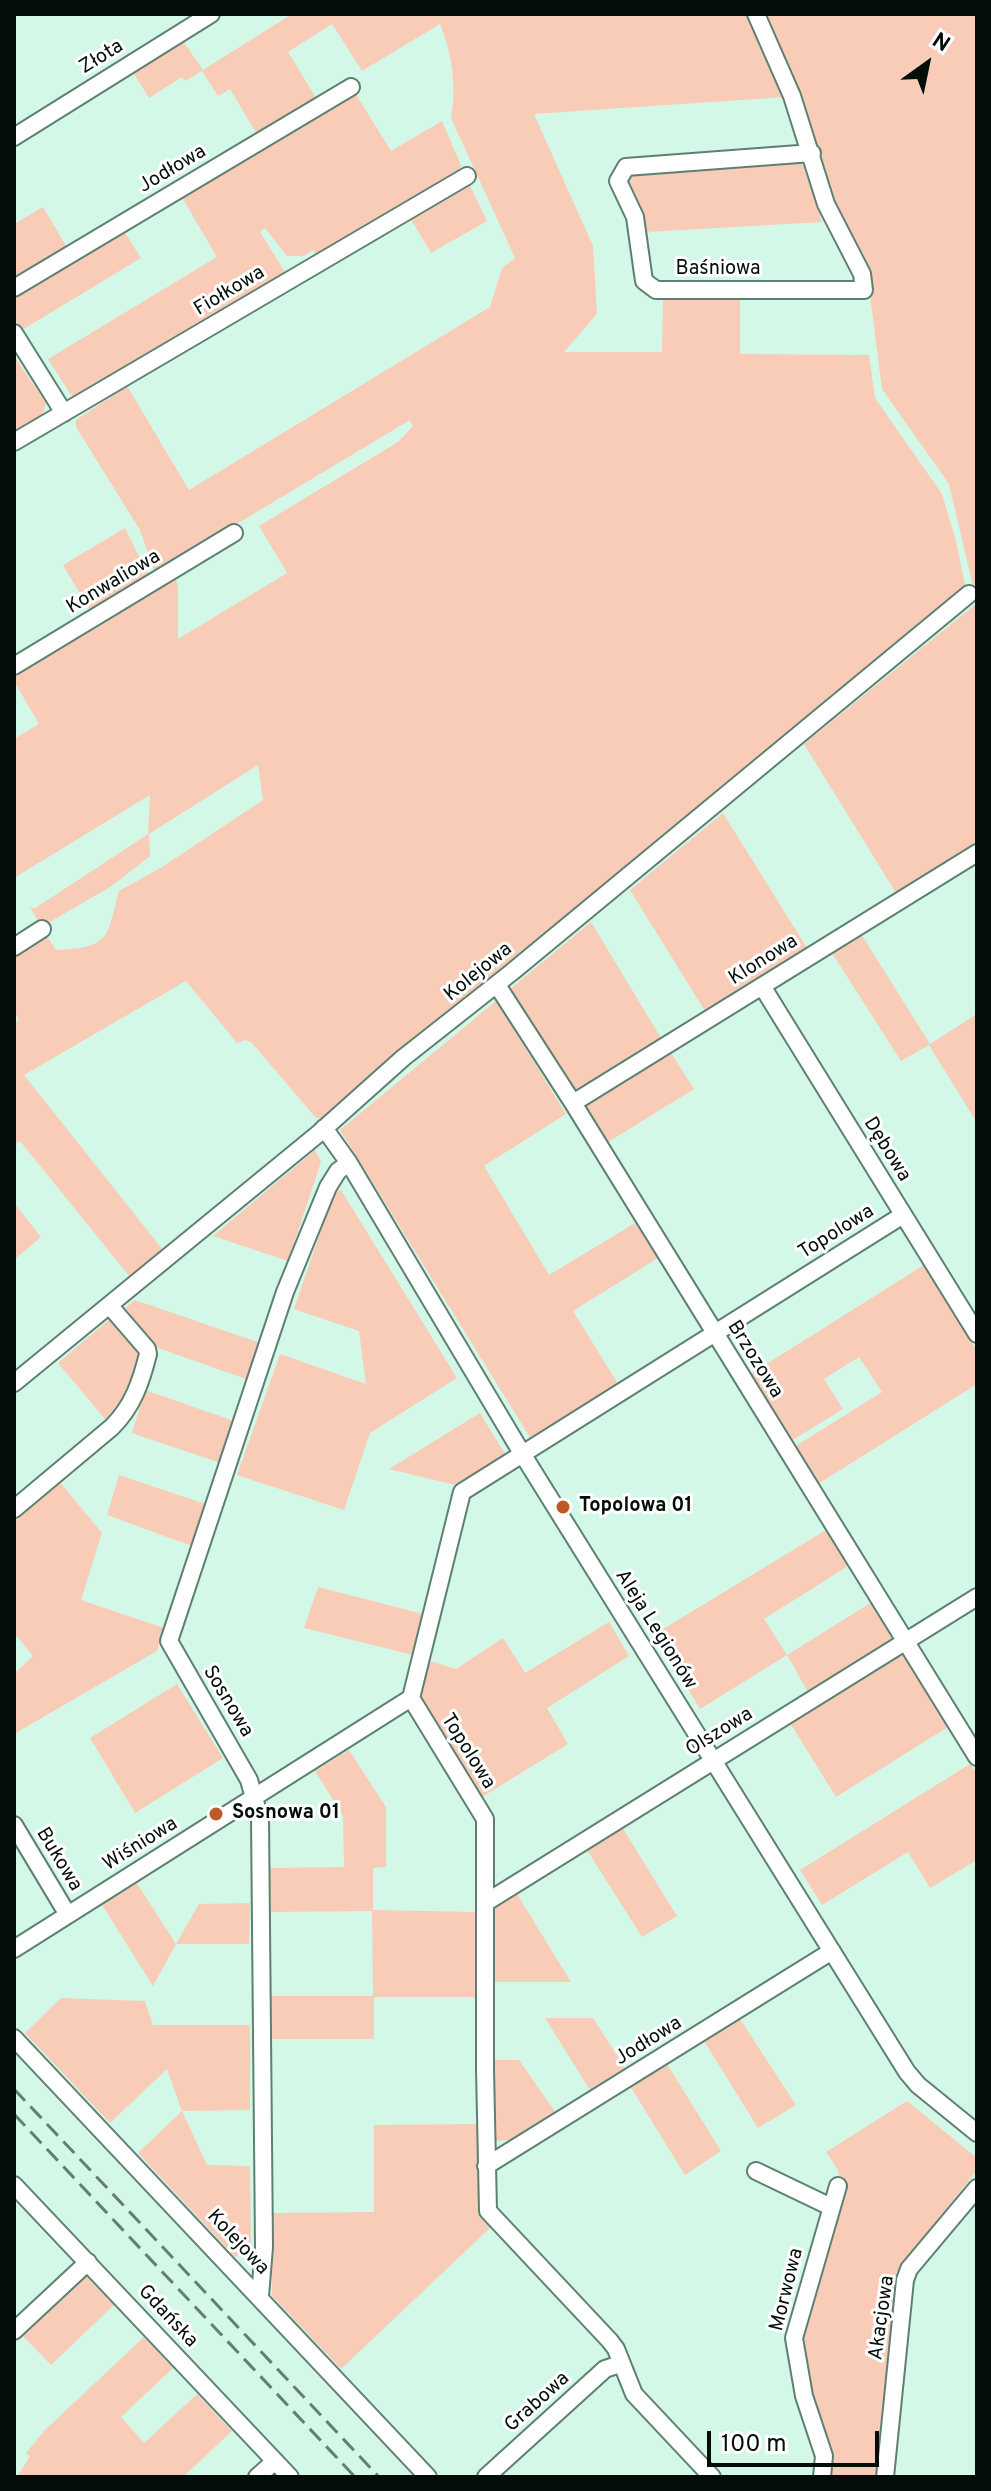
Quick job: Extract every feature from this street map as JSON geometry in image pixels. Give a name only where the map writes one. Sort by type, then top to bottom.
[{"type":"street","name":"Złota","points":[[14,137],[211,14]]},
{"type":"street","points":[[756,14],[792,96],[812,153]]},
{"type":"street","name":"Jodłowa","points":[[14,288],[351,87]]},
{"type":"street","name":"Baśniowa","points":[[812,153],[826,204],[862,274],[864,290],[656,290],[644,281],[635,217],[618,181],[626,167],[812,153]]},
{"type":"street","name":"Fiołkowa","points":[[14,442],[467,176]]},
{"type":"street","points":[[15,337],[64,413]]},
{"type":"street","name":"Konwaliowa","points":[[14,666],[234,533]]},
{"type":"street","name":"Kolejowa","points":[[14,1383],[324,1128],[403,1058],[497,985],[969,594]]},
{"type":"street","name":"Klonowa","points":[[573,1103],[977,853]]},
{"type":"street","points":[[14,947],[42,929]]},
{"type":"street","name":"Brzozowa","points":[[497,985],[977,1757]]},
{"type":"street","name":"Dębowa","points":[[762,986],[977,1334]]},
{"type":"street","name":"Aleja Legionów","points":[[324,1128],[349,1163],[523,1455],[911,2078],[977,2133]]},
{"type":"street","name":"Sosnowa","points":[[260,2296],[264,2247],[260,1819],[249,1780],[169,1641],[285,1292],[328,1187],[338,1171],[349,1163]]},
{"type":"street","name":"Topolowa","points":[[712,2477],[634,2394],[610,2341],[490,2214],[486,2166],[485,1819],[411,1698],[462,1492],[903,1215]]},
{"type":"street","points":[[14,1509],[112,1427],[125,1414],[139,1388],[147,1349],[109,1305]]},
{"type":"street","name":"Olszowa","points":[[485,1903],[977,1597]]},
{"type":"street","name":"Wiśniowa","points":[[14,1949],[411,1698]]},
{"type":"street","name":"Bukowa","points":[[14,1825],[68,1915]]},
{"type":"street","name":"Jodłowa","points":[[486,2166],[832,1951]]},
{"type":"street","name":"Kolejowa","points":[[14,2038],[428,2477]]},
{"type":"street","points":[[756,2171],[831,2207]]},
{"type":"street","name":"Gdańska","points":[[14,2185],[290,2477]]},
{"type":"street","name":"Morwowa","points":[[822,2477],[824,2456],[804,2396],[794,2338],[838,2186]]},
{"type":"street","name":"Akacjowa","points":[[885,2477],[905,2280],[909,2269],[977,2188]]},
{"type":"street","points":[[14,2331],[88,2262]]},
{"type":"street","name":"Grabowa","points":[[486,2477],[605,2369],[620,2364]]},
{"type":"street","points":[[257,2477],[275,2461]]},
{"type":"shaded area","points":[[292,14],[751,14],[786,97],[534,114],[593,246],[597,314],[564,352],[662,352],[663,295],[740,296],[740,354],[869,355],[875,398],[942,494],[965,585],[323,1118],[316,1118],[252,1043],[246,1040],[237,1043],[186,981],[24,1075],[163,1250],[130,1277],[20,1141],[14,1145],[14,1023],[19,1020],[14,1011],[14,952],[45,933],[56,950],[87,946],[103,938],[119,891],[162,867],[263,800],[258,765],[149,834],[150,856],[112,886],[41,927],[30,907],[34,909],[148,834],[150,795],[14,878],[14,739],[39,724],[14,681],[14,671],[175,577],[178,586],[178,639],[287,573],[259,526],[398,442],[413,426],[410,420],[155,573],[140,530],[76,427],[76,420],[127,386],[189,490],[490,307],[502,268],[515,258],[451,118],[454,94],[452,70],[440,24],[362,71],[332,24],[288,52],[316,98],[257,134],[230,89],[218,96],[202,71],[185,81],[182,77],[149,98],[133,72],[183,41],[203,70]]},
{"type":"shaded area","points":[[762,14],[977,14],[977,603],[949,484],[882,389],[866,264],[833,206]]},
{"type":"shaded area","points":[[354,91],[391,151],[442,121],[461,165],[458,175],[318,257],[313,250],[304,256],[287,256],[265,228],[260,232],[287,275],[75,401],[48,359],[217,257],[181,196]]},
{"type":"shaded area","points":[[797,160],[803,165],[822,222],[646,232],[623,180],[628,171]]},
{"type":"shaded area","points":[[469,183],[487,221],[431,253],[410,218]]},
{"type":"shaded area","points":[[43,207],[68,249],[14,281],[14,224]]},
{"type":"shaded area","points":[[124,231],[141,258],[22,330],[14,318],[14,297]]},
{"type":"shaded area","points":[[14,356],[46,403],[41,421],[14,437]]},
{"type":"shaded area","points":[[125,528],[149,576],[92,614],[63,565]]},
{"type":"shaded area","points":[[977,603],[977,843],[896,893],[804,744]]},
{"type":"shaded area","points":[[723,813],[807,948],[705,1011],[630,890]]},
{"type":"shaded area","points":[[591,922],[661,1038],[575,1093],[509,990]]},
{"type":"shaded area","points":[[861,934],[930,1044],[977,1014],[977,1123],[929,1045],[901,1061],[832,953]]},
{"type":"shaded area","points":[[496,1001],[566,1114],[484,1166],[549,1275],[635,1223],[658,1258],[573,1311],[618,1384],[531,1439],[340,1130]]},
{"type":"shaded area","points":[[671,1053],[694,1089],[605,1144],[582,1108]]},
{"type":"shaded area","points":[[315,1150],[321,1162],[288,1261],[213,1236]]},
{"type":"shaded area","points":[[341,1190],[457,1378],[370,1433],[344,1510],[237,1475],[280,1354],[366,1384],[359,1331],[294,1309],[334,1192]]},
{"type":"shaded area","points":[[14,1203],[41,1237],[14,1260]]},
{"type":"shaded area","points":[[924,1265],[977,1351],[977,1384],[818,1484],[794,1447],[882,1392],[859,1357],[824,1379],[843,1409],[791,1441],[749,1375]]},
{"type":"shaded area","points":[[135,1300],[260,1343],[249,1380],[158,1348],[125,1308]]},
{"type":"shaded area","points":[[111,1318],[139,1352],[122,1407],[106,1420],[58,1363]]},
{"type":"shaded area","points":[[145,1390],[234,1421],[220,1463],[132,1433]]},
{"type":"shaded area","points":[[480,1413],[505,1454],[455,1485],[389,1469]]},
{"type":"shaded area","points":[[119,1475],[205,1504],[192,1546],[107,1515]]},
{"type":"shaded area","points":[[59,1481],[102,1533],[81,1600],[164,1628],[157,1651],[14,1734],[14,1674],[33,1656],[14,1633],[14,1519]]},
{"type":"shaded area","points":[[826,1530],[848,1566],[764,1619],[787,1655],[700,1709],[655,1634]]},
{"type":"shaded area","points":[[318,1587],[423,1614],[413,1655],[304,1628]]},
{"type":"shaded area","points":[[872,1602],[894,1639],[808,1692],[787,1655]]},
{"type":"shaded area","points":[[609,1622],[629,1656],[547,1708],[568,1744],[482,1797],[420,1700],[430,1661],[456,1669],[503,1638],[525,1673]]},
{"type":"shaded area","points":[[902,1654],[948,1727],[836,1797],[790,1723]]},
{"type":"shaded area","points":[[177,1684],[223,1758],[135,1813],[90,1738]]},
{"type":"shaded area","points":[[349,1750],[386,1807],[386,1867],[373,1868],[373,1910],[476,1912],[476,1997],[374,1997],[374,2039],[270,2039],[270,1996],[373,1996],[372,1911],[269,1912],[269,1868],[344,1867],[343,1816],[315,1771]]},
{"type":"shaded area","points":[[970,1764],[977,1774],[977,1860],[930,1888],[908,1852],[822,1905],[800,1870]]},
{"type":"shaded area","points":[[622,1827],[677,1916],[642,1937],[587,1850]]},
{"type":"shaded area","points":[[136,1882],[176,1944],[153,1986],[101,1903]]},
{"type":"shaded area","points":[[517,1893],[571,1982],[493,1982],[494,1908]]},
{"type":"shaded area","points":[[250,1903],[249,1944],[176,1944],[199,1904]]},
{"type":"shaded area","points":[[61,1998],[145,2001],[153,2025],[250,2025],[250,2110],[182,2111],[167,2069],[110,2123],[25,2033]]},
{"type":"shaded area","points":[[545,2018],[593,2018],[625,2068],[590,2090]]},
{"type":"shaded area","points":[[740,2019],[796,2105],[758,2128],[704,2041]]},
{"type":"shaded area","points":[[493,2060],[519,2060],[556,2113],[512,2140],[495,2141]]},
{"type":"shaded area","points":[[667,2064],[721,2151],[685,2175],[630,2086]]},
{"type":"shaded area","points":[[907,2101],[977,2158],[977,2170],[896,2273],[878,2477],[831,2477],[832,2461],[799,2340],[843,2194],[838,2170],[826,2152]]},
{"type":"shaded area","points":[[182,2111],[207,2165],[250,2166],[251,2249],[235,2257],[138,2153]]},
{"type":"shaded area","points":[[478,2124],[478,2214],[490,2228],[341,2369],[272,2296],[271,2213],[374,2212],[374,2125]]},
{"type":"shaded area","points":[[84,2274],[114,2305],[51,2365],[21,2334]]},
{"type":"shaded area","points":[[144,2337],[173,2368],[121,2417],[144,2443],[197,2394],[232,2431],[183,2477],[17,2477],[30,2456],[26,2453],[45,2430]]},
{"type":"railway","points":[[14,2089],[379,2477]]},
{"type":"railway","points":[[14,2114],[355,2477]]},
{"type":"place","name":"Topolowa 01","points":[[563,1507]]},
{"type":"place","name":"Sosnowa 01","points":[[216,1814]]}]
